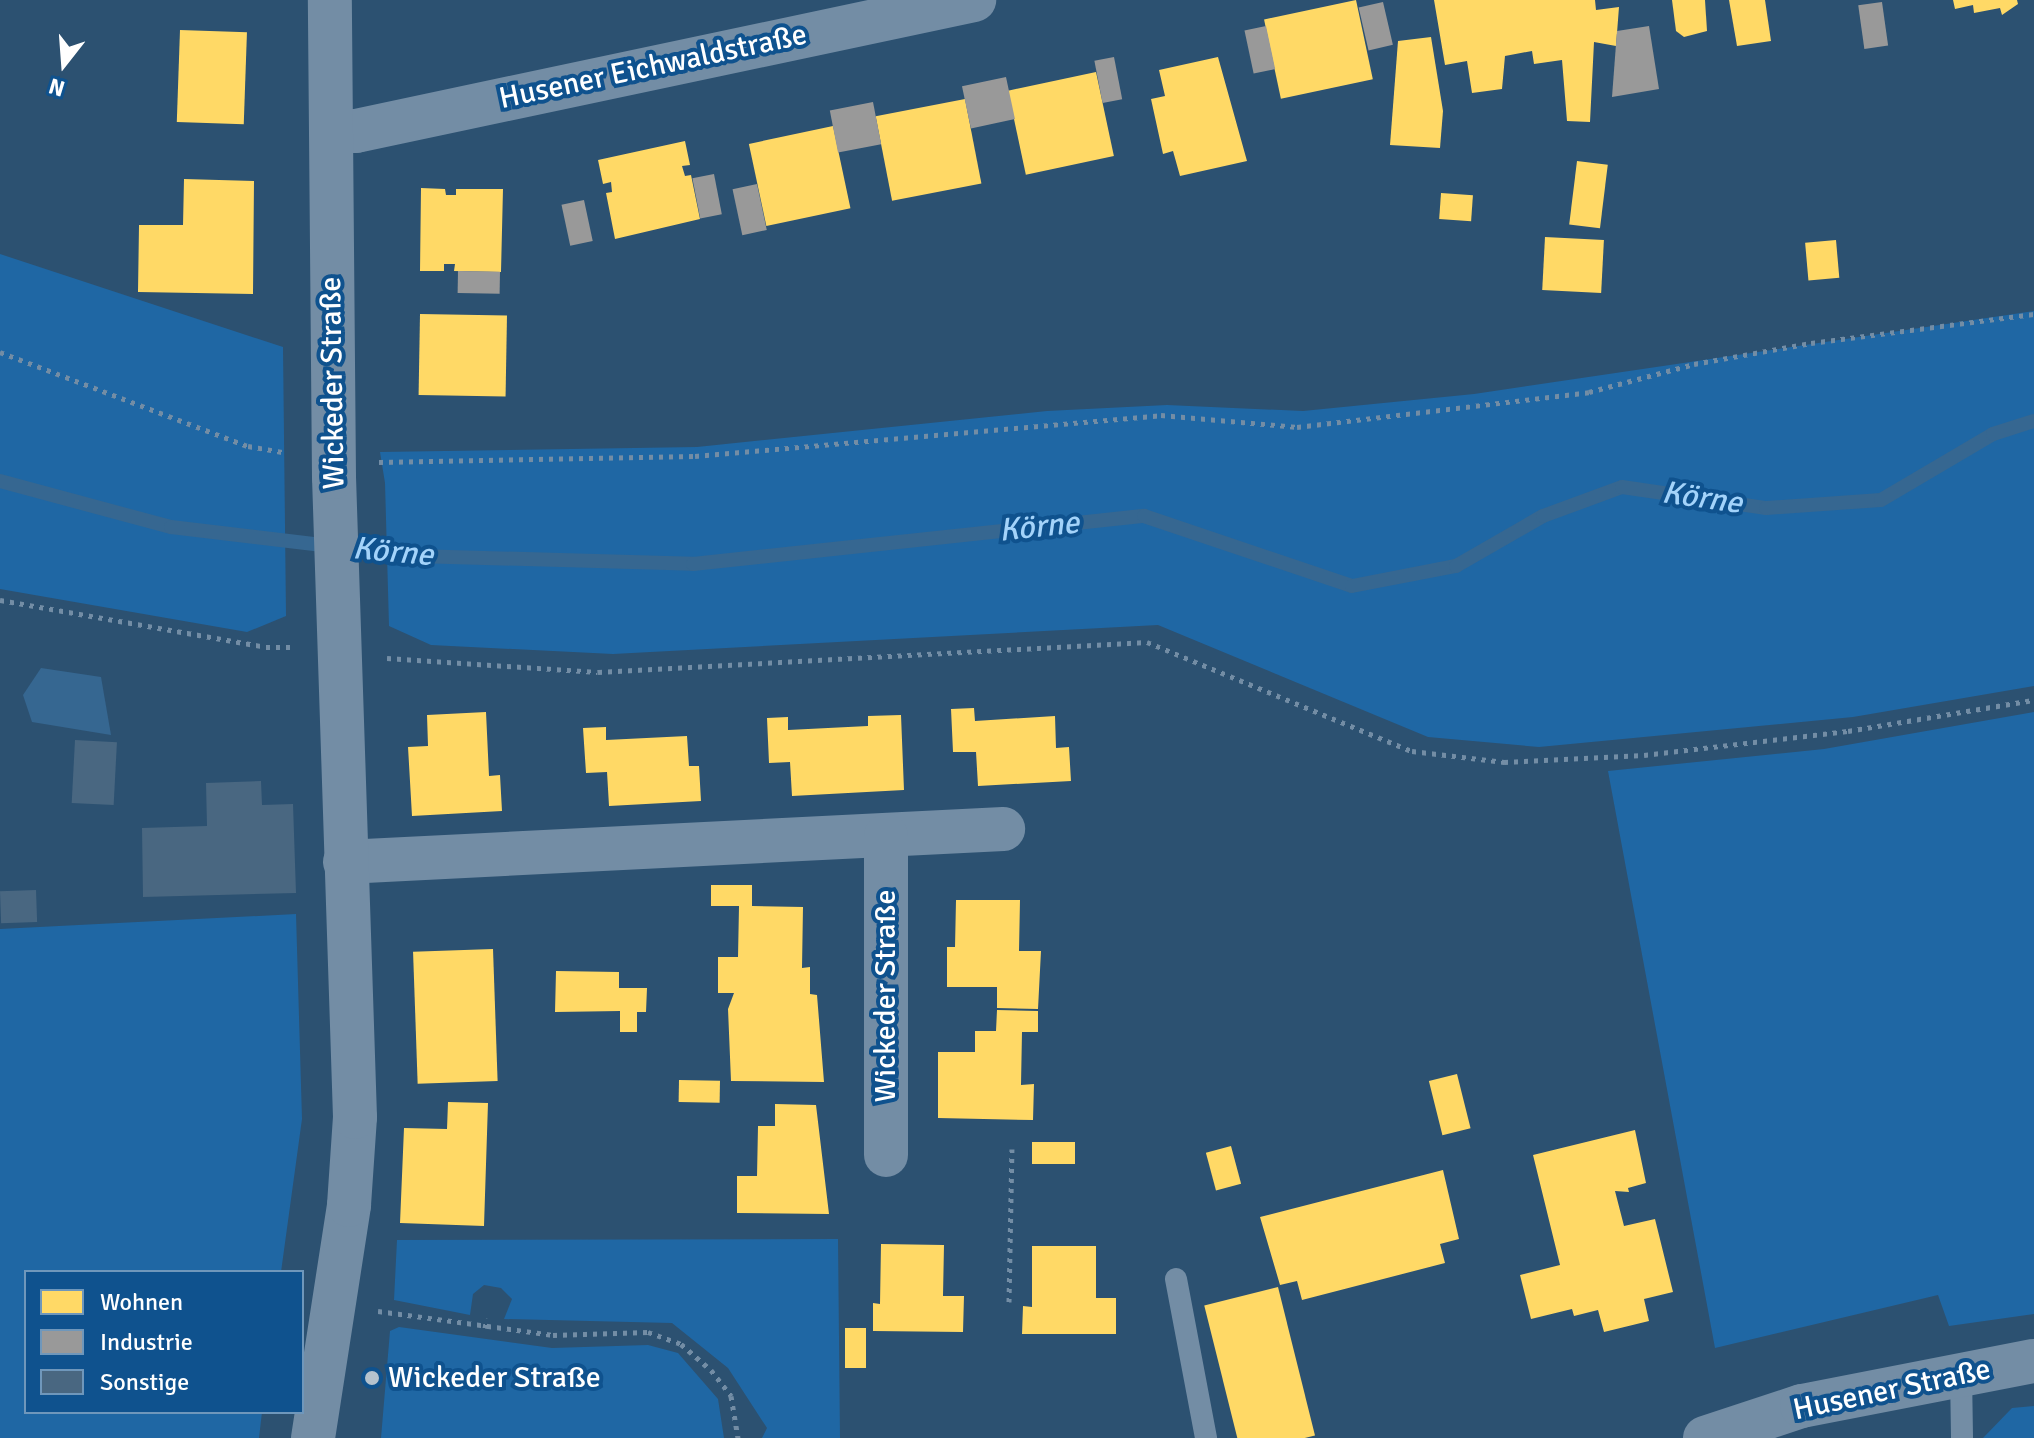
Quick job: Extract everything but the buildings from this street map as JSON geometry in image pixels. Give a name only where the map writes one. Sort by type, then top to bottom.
[{"type":"street","name":"Wickeder Straße","points":[[313,1438],[349,1205],[355,1117],[334,469],[330,0]]},
{"type":"street","name":"Husener Eichwaldstraße","points":[[331,131],[356,131],[974,0]]},
{"type":"street","points":[[345,862],[1003,829]]},
{"type":"street","name":"Wickeder Straße","points":[[886,836],[886,1155]]},
{"type":"street","name":"Husener Straße","points":[[1705,1438],[1802,1406],[2034,1361]]},
{"type":"lane","points":[[1176,1279],[1206,1438]]},
{"type":"lane","points":[[1961,1373],[1962,1438]]},
{"type":"path","points":[[0,352],[248,446],[334,469],[695,456],[1161,415],[1297,427],[1589,392],[1694,364],[1811,343],[2034,314]]},
{"type":"path","points":[[0,600],[266,647],[339,642],[598,672],[1147,642],[1412,751],[1504,762],[1675,751],[1848,731],[2034,700]]},
{"type":"path","points":[[1009,1302],[1012,1149]]},
{"type":"path","points":[[334,1303],[485,1328],[553,1335],[648,1332],[681,1344],[731,1396],[738,1438]]},
{"type":"path","points":[[485,1328],[487,1318]]},
{"type":"shaded area","points":[[0,254],[283,347],[286,616],[247,632],[0,589]]},
{"type":"shaded area","points":[[2034,311],[2034,686],[1853,717],[1539,747],[1428,737],[1158,625],[613,654],[431,645],[389,626],[385,483],[380,452],[697,447],[1047,411],[1167,405],[1303,411],[1474,394]]},
{"type":"shaded area","points":[[41,668],[101,677],[111,735],[32,722],[23,695]]},
{"type":"shaded area","points":[[2034,712],[2034,1314],[1949,1326],[1938,1295],[1715,1348],[1608,771],[1824,749]]},
{"type":"shaded area","points":[[296,914],[302,1119],[281,1270],[24,1270],[24,1414],[262,1414],[259,1438],[0,1438],[0,929]]},
{"type":"shaded area","points":[[838,1239],[840,1438],[762,1438],[767,1428],[728,1368],[672,1323],[504,1319],[512,1299],[501,1288],[484,1285],[473,1294],[470,1315],[394,1300],[397,1240]]},
{"type":"shaded area","points":[[399,1327],[552,1348],[648,1345],[678,1353],[718,1399],[724,1438],[381,1438],[390,1331]]},
{"type":"shaded area","points":[[2034,1406],[2034,1438],[1983,1438],[2012,1408]]},
{"type":"waterway","name":"Körne","points":[[0,481],[171,527],[415,556],[693,564],[1144,516],[1352,586],[1456,566],[1543,516],[1622,487],[1766,508],[1881,500],[1993,434],[2034,421]]},
{"type":"place","name":"Wickeder Straße","points":[[372,1378]]}]
